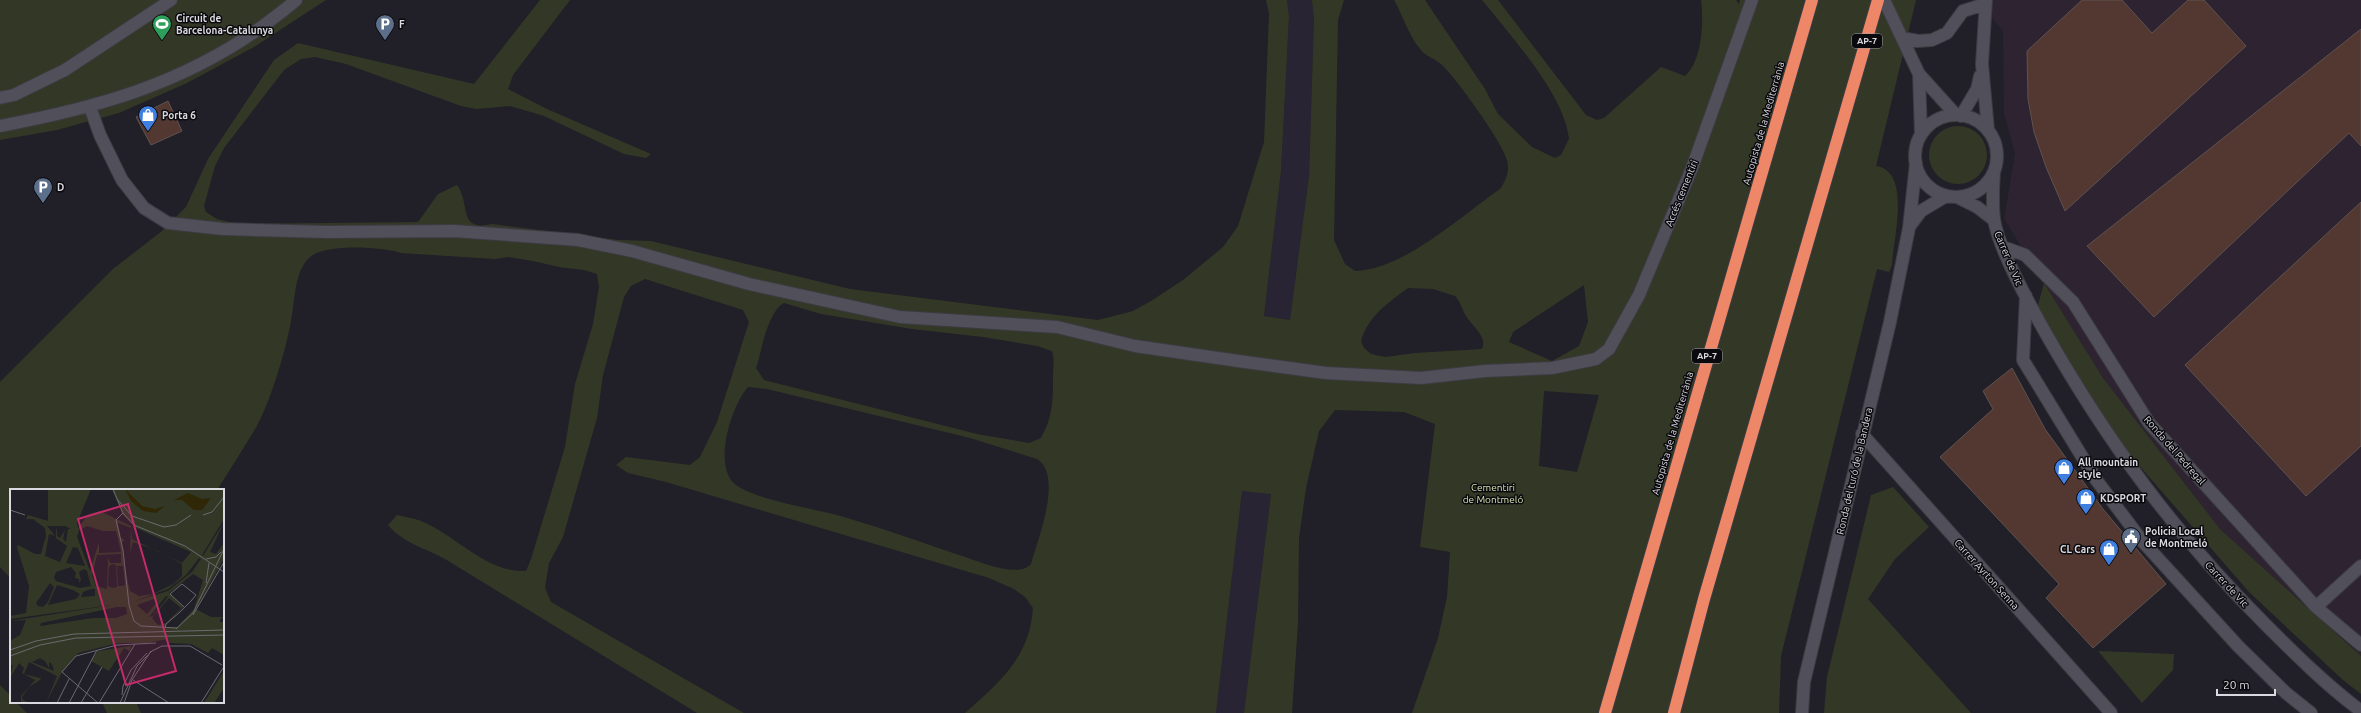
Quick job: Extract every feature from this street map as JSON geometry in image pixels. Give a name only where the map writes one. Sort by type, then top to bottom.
[{"type":"highway","name":"Autopista de la Mediterrània","points":[[1605,713],[1812,0]]},
{"type":"highway","name":"AP-7","points":[[1674,713],[1704,599],[1878,0]]},
{"type":"street","points":[[0,98],[14,95],[65,70],[171,0]]},
{"type":"street","points":[[0,126],[90,107],[159,85],[199,66],[244,39],[296,0]]},
{"type":"street","name":"Accés cementiri","points":[[90,107],[100,135],[122,180],[144,208],[168,223],[247,230],[327,232],[454,231],[578,240],[632,251],[749,284],[861,310],[900,317],[1057,327],[1135,346],[1181,353],[1326,373],[1421,378],[1485,371],[1552,368],[1596,359],[1609,349],[1639,295],[1692,168],[1752,0]]},
{"type":"street","points":[[1884,0],[1919,74],[1958,116]]},
{"type":"street","points":[[1902,38],[1918,41],[1932,40],[1947,33],[1963,11],[1986,2],[1982,64],[1977,89],[1958,116]]},
{"type":"street","points":[[1919,74],[1921,135],[1916,148],[1916,163],[1920,176],[1928,187],[1946,196],[1959,198],[1977,192],[1988,183],[1994,172],[1997,150],[1988,130],[1982,64]]},
{"type":"street","points":[[1921,135],[1936,121],[1958,116],[1976,120],[1988,130]]},
{"type":"street","name":"Ronda del turó de la Bandera","points":[[1802,713],[1804,682],[1862,434],[1890,322],[1909,228],[1916,163]]},
{"type":"street","name":"Carrer de Vic","points":[[1994,172],[1994,220],[2003,247],[2026,296],[2070,376],[2113,442],[2150,494],[2234,593],[2290,650],[2361,711]]},
{"type":"street","name":"Ronda del turó de la Bandera","points":[[1909,228],[1921,211],[1946,196]]},
{"type":"street","name":"Carrer de Vic","points":[[1959,198],[1977,207],[1994,220]]},
{"type":"street","name":"Ronda del Pedregal","points":[[2003,247],[2025,255],[2073,302],[2149,423],[2316,607],[2361,645]]},
{"type":"street","name":"Carrer de Vic","points":[[2026,296],[2023,360],[2097,481],[2143,542],[2238,646],[2286,693],[2311,713]]},
{"type":"street","name":"Carrer Ayrton Senna","points":[[1862,434],[2111,713]]},
{"type":"street","points":[[2316,607],[2361,566]]},
{"type":"shaded area","points":[[1287,0],[1312,0],[1314,19],[1309,176],[1290,320],[1264,316],[1281,171],[1289,16]]},
{"type":"shaded area","points":[[1977,0],[2361,0],[2361,656],[2220,529],[2103,378],[2004,219],[2015,153],[2004,114],[2003,31]]},
{"type":"shaded area","points":[[1242,491],[1271,493],[1244,713],[1216,713]]},
{"type":"green space","points":[[0,0],[326,0],[254,47],[187,83],[119,113],[57,130],[0,140]]},
{"type":"green space","name":"Cementiri de Montmeló","points":[[540,0],[570,0],[513,75],[508,89],[547,109],[651,154],[646,158],[624,154],[544,116],[510,106],[476,109],[461,106],[346,64],[315,57],[301,59],[284,70],[224,148],[215,166],[204,206],[206,212],[217,219],[236,224],[418,222],[438,194],[457,185],[461,192],[469,220],[474,224],[492,224],[619,240],[651,241],[850,289],[1098,320],[1133,311],[1183,280],[1223,247],[1238,226],[1264,142],[1269,13],[1266,0],[1287,0],[1289,16],[1281,171],[1264,316],[1290,320],[1309,176],[1314,19],[1312,0],[1344,0],[1338,20],[1334,240],[1345,264],[1355,271],[1373,268],[1392,262],[1431,240],[1500,189],[1508,172],[1508,164],[1504,152],[1488,126],[1468,96],[1449,72],[1420,49],[1409,31],[1394,0],[1425,0],[1485,89],[1498,114],[1532,147],[1555,158],[1561,155],[1569,139],[1565,122],[1558,104],[1547,85],[1521,48],[1482,0],[1498,0],[1586,115],[1597,120],[1604,118],[1661,67],[1685,76],[1691,70],[1698,51],[1702,30],[1701,0],[1736,0],[1739,4],[1740,0],[1916,0],[1876,166],[1887,171],[1894,180],[1897,193],[1897,224],[1892,265],[1889,272],[1877,269],[1781,656],[1779,713],[1412,713],[1438,638],[1447,597],[1450,552],[1420,547],[1435,424],[1404,412],[1335,410],[1319,431],[1306,488],[1299,538],[1298,623],[1292,713],[1244,713],[1271,494],[1242,491],[1216,713],[965,713],[1001,680],[1011,668],[1026,641],[1031,625],[1033,608],[1025,597],[1014,589],[989,578],[666,482],[628,473],[616,465],[626,457],[690,465],[700,457],[717,422],[749,322],[743,310],[645,279],[631,286],[624,297],[603,375],[597,418],[563,537],[549,563],[545,588],[551,602],[744,713],[697,713],[445,559],[407,541],[388,525],[397,515],[421,521],[447,535],[484,560],[511,570],[526,571],[565,447],[575,384],[593,324],[599,287],[597,274],[584,270],[559,267],[508,257],[495,259],[401,253],[367,248],[340,248],[316,253],[309,258],[300,271],[285,347],[271,393],[260,421],[218,489],[10,489],[10,578],[0,567],[0,382],[113,269],[162,231],[186,207],[208,159],[274,60],[298,43],[474,84]],"holes":[[[1584,285],[1588,322],[1579,346],[1552,361],[1509,342],[1513,332]],[[1408,288],[1433,289],[1455,296],[1466,316],[1481,336],[1483,340],[1482,349],[1415,353],[1385,357],[1371,354],[1364,348],[1361,341],[1368,324],[1386,305]],[[784,303],[821,314],[912,329],[983,337],[1037,346],[1052,351],[1054,360],[1052,400],[1048,423],[1041,438],[1029,443],[977,434],[764,380],[756,368],[770,321],[774,313]],[[748,387],[767,389],[970,438],[1037,459],[1045,467],[1048,479],[1049,494],[1043,525],[1031,564],[1018,570],[991,566],[859,522],[772,500],[736,485],[729,476],[725,465],[725,451],[730,422],[742,396]],[[1544,391],[1599,395],[1577,472],[1539,466]]]},
{"type":"green space","points":[[1952,126],[1964,126],[1979,134],[1987,149],[1987,161],[1979,176],[1964,184],[1952,184],[1937,176],[1929,161],[1929,149],[1937,134]]},
{"type":"green space","points":[[2044,283],[2103,378],[2220,529],[2361,656],[2361,694],[2343,680],[2249,592],[2111,433],[2037,309]]},
{"type":"green space","points":[[1893,487],[1929,527],[1895,559],[1868,599],[1971,713],[1824,713],[1827,677],[1871,495]]},
{"type":"green space","points":[[2098,651],[2174,654],[2173,670],[2142,703]]},
{"type":"green space","points":[[0,685],[10,695],[10,703],[17,703],[27,713],[0,713]]},
{"type":"green space","points":[[102,703],[136,703],[141,713],[107,713]]},
{"type":"building","points":[[2082,0],[2122,0],[2152,33],[2188,0],[2204,0],[2246,46],[2065,211],[2046,167],[2034,132],[2028,99],[2027,51]]},
{"type":"building","points":[[2361,29],[2361,146],[2349,133],[2154,317],[2087,246]]},
{"type":"building","points":[[168,101],[182,131],[151,145],[136,117]]},
{"type":"building","points":[[2361,202],[2361,446],[2306,496],[2185,365]]},
{"type":"building","points":[[2012,368],[2045,429],[2103,509],[2166,584],[2093,648],[2046,598],[2059,584],[1940,457],[1993,409],[1983,391]]},
{"type":"place","name":"Circuit de Barcelona-Catalunya","points":[[162,41]]},
{"type":"place","name":"F","points":[[385,41]]},
{"type":"place","name":"Porta 6","points":[[148,132]]},
{"type":"place","name":"D","points":[[43,204]]},
{"type":"place","name":"All mountain style","points":[[2064,485]]},
{"type":"place","name":"KDSPORT","points":[[2086,515]]},
{"type":"place","name":"Policia Local de Montmeló","points":[[2131,554]]},
{"type":"place","name":"CL Cars","points":[[2109,566]]}]
